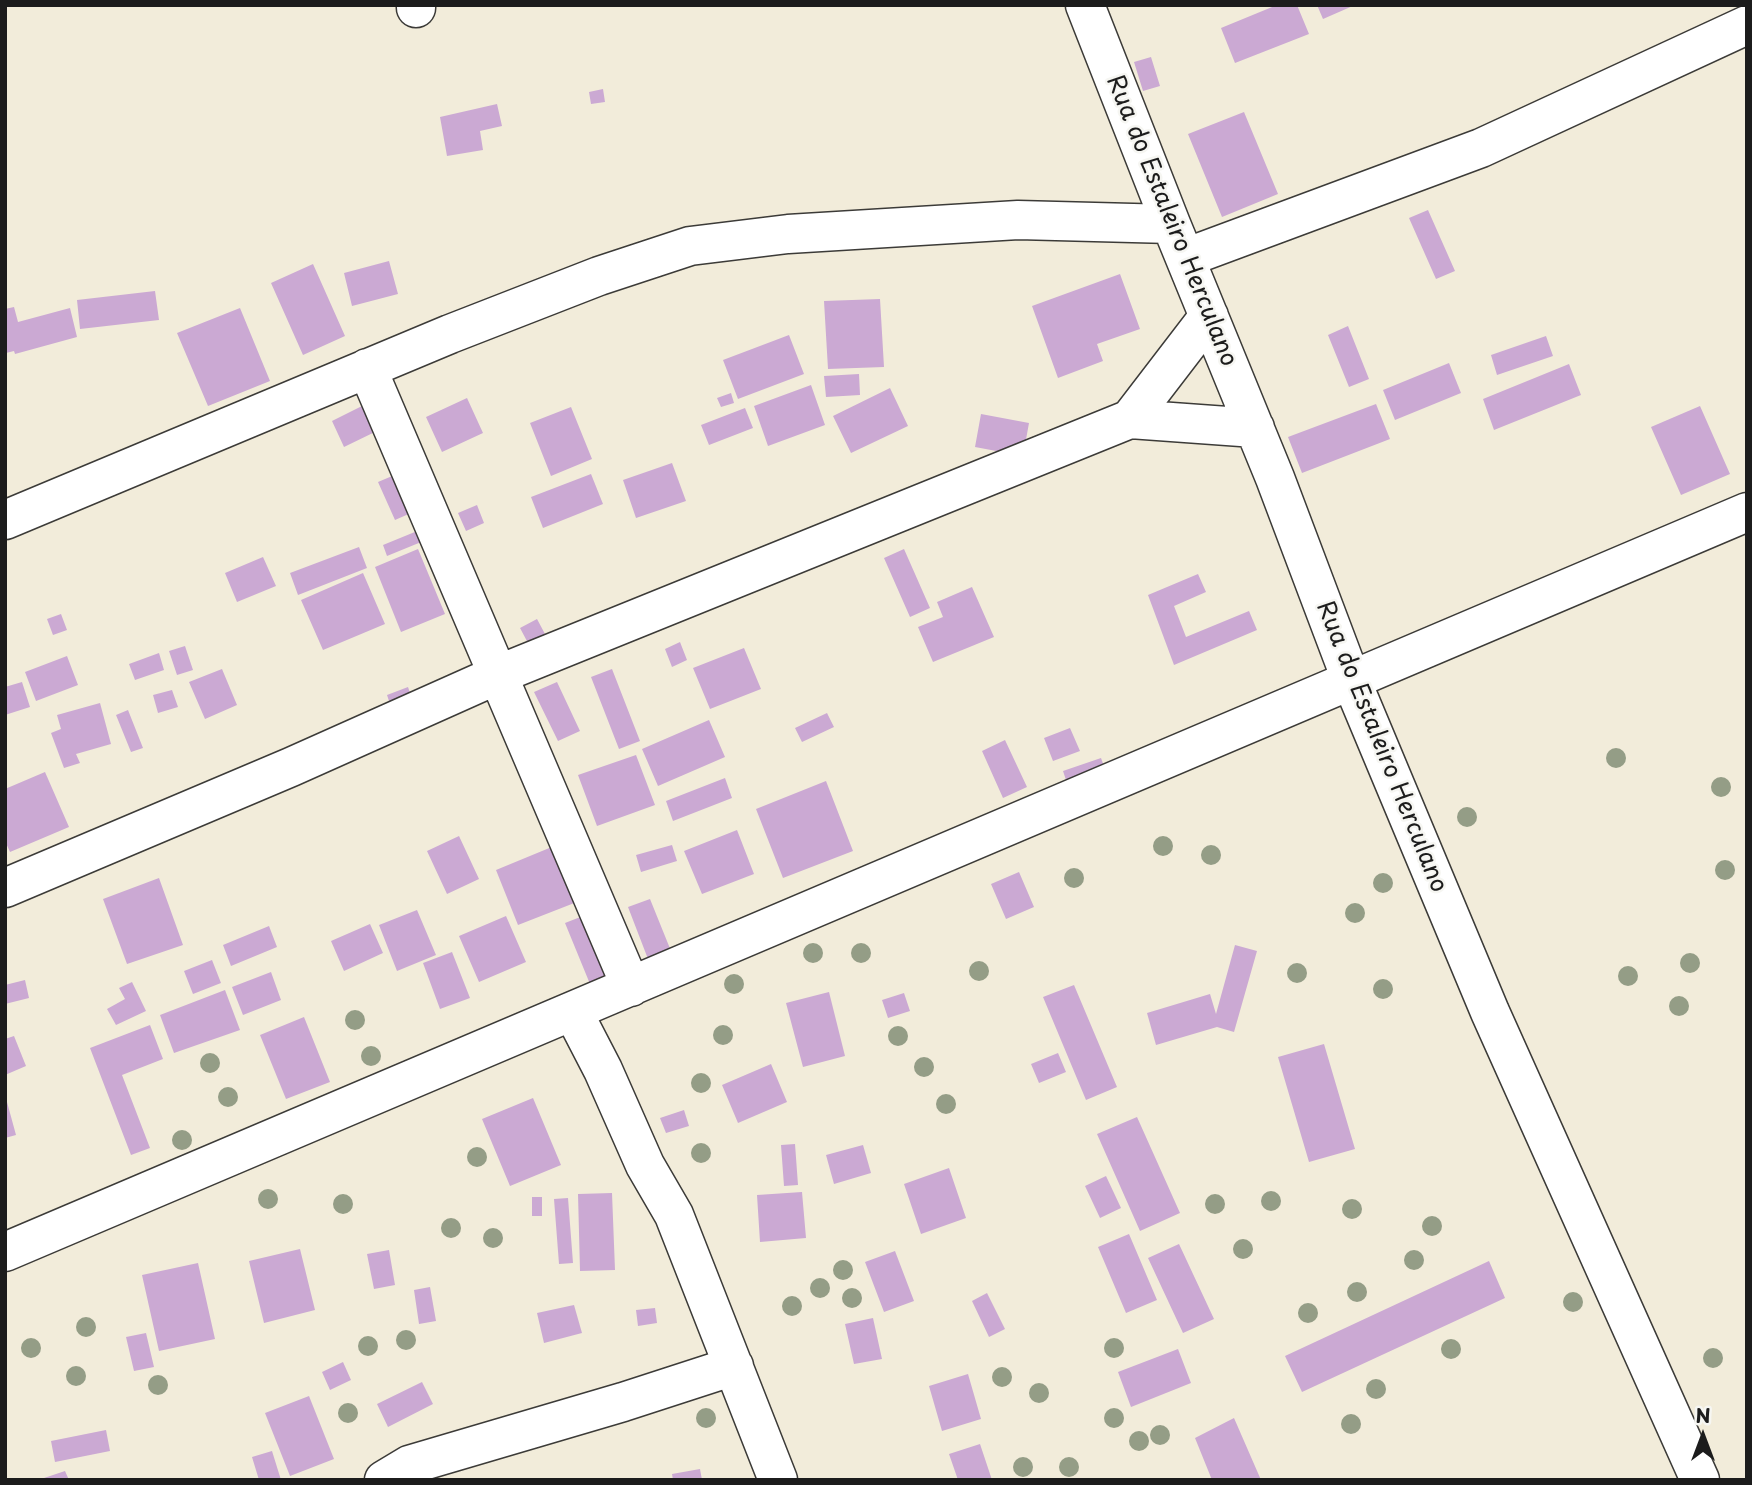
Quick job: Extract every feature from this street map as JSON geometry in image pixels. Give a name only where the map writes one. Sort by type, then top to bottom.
[{"type":"street","name":"Rua do Estaleiro Herculano","points":[[1085,5],[1255,428],[1352,682],[1489,1012],[1700,1480]]},
{"type":"street","points":[[1185,258],[1481,148],[1747,25]]},
{"type":"street","points":[[5,520],[367,368],[599,275],[690,246],[788,234],[1018,220],[1171,224]]},
{"type":"street","points":[[1130,419],[1209,316]]},
{"type":"street","points":[[367,368],[631,987]]},
{"type":"street","points":[[5,888],[291,767],[497,675],[1130,419],[1255,428]]},
{"type":"street","points":[[5,1252],[1747,512]]},
{"type":"street","points":[[573,1012],[603,1070],[645,1165],[674,1215],[778,1480]]},
{"type":"street","points":[[384,1480],[408,1465],[623,1402],[734,1366]]},
{"type":"building","points":[[1277,5],[1297,5],[1309,34],[1235,63],[1221,28]]},
{"type":"building","points":[[1317,5],[1355,5],[1323,19]]},
{"type":"building","points":[[1151,57],[1160,86],[1143,91],[1134,62]]},
{"type":"building","points":[[603,89],[605,102],[591,104],[589,92]]},
{"type":"building","points":[[497,104],[502,126],[480,131],[483,150],[447,156],[440,117]]},
{"type":"building","points":[[1244,112],[1278,194],[1222,217],[1188,134]]},
{"type":"building","points":[[1428,210],[1455,271],[1436,279],[1409,218]]},
{"type":"building","points":[[389,261],[398,294],[352,306],[344,273]]},
{"type":"building","points":[[313,264],[345,336],[303,355],[271,283]]},
{"type":"building","points":[[1120,274],[1140,329],[1097,344],[1103,361],[1058,378],[1032,306]]},
{"type":"building","points":[[155,291],[159,320],[80,329],[77,300]]},
{"type":"building","points":[[880,299],[884,367],[828,369],[824,301]]},
{"type":"building","points":[[14,307],[18,322],[70,308],[77,337],[15,354],[14,351],[6,353],[5,309]]},
{"type":"building","points":[[240,308],[270,381],[208,406],[177,333]]},
{"type":"building","points":[[1348,326],[1369,379],[1349,387],[1328,335]]},
{"type":"building","points":[[789,335],[804,374],[738,399],[723,360]]},
{"type":"building","points":[[1546,336],[1553,356],[1497,375],[1491,355]]},
{"type":"building","points":[[1449,363],[1461,393],[1395,420],[1383,390]]},
{"type":"building","points":[[1569,364],[1581,395],[1494,430],[1483,399]]},
{"type":"building","points":[[859,374],[860,395],[826,397],[824,376]]},
{"type":"building","points":[[811,385],[825,425],[768,446],[754,406]]},
{"type":"building","points":[[890,388],[908,426],[851,453],[833,416]]},
{"type":"building","points":[[731,393],[734,403],[721,407],[717,398]]},
{"type":"building","points":[[467,398],[483,433],[442,452],[426,417]]},
{"type":"building","points":[[366,404],[379,430],[344,447],[332,421]]},
{"type":"building","points":[[1376,404],[1390,439],[1302,473],[1288,437]]},
{"type":"building","points":[[1700,406],[1730,474],[1681,495],[1651,427]]},
{"type":"building","points":[[571,407],[592,459],[551,476],[530,423]]},
{"type":"building","points":[[745,408],[753,428],[709,445],[701,425]]},
{"type":"building","points":[[981,414],[1029,423],[1023,456],[975,447]]},
{"type":"building","points":[[672,463],[686,501],[636,518],[623,480]]},
{"type":"building","points":[[404,471],[420,509],[395,520],[378,482]]},
{"type":"building","points":[[591,474],[603,504],[543,528],[531,497]]},
{"type":"building","points":[[477,505],[484,523],[466,531],[458,513]]},
{"type":"building","points":[[427,527],[431,538],[387,556],[383,545]]},
{"type":"building","points":[[359,547],[367,568],[298,595],[290,573]]},
{"type":"building","points":[[418,549],[445,614],[401,632],[375,567]]},
{"type":"building","points":[[904,549],[930,608],[910,617],[884,558]]},
{"type":"building","points":[[263,557],[276,586],[237,602],[225,573]]},
{"type":"building","points":[[363,573],[385,624],[323,650],[301,600]]},
{"type":"building","points":[[1198,574],[1206,592],[1174,606],[1186,637],[1249,611],[1257,630],[1174,665],[1148,595]]},
{"type":"building","points":[[972,587],[994,637],[933,662],[918,627],[943,617],[937,602]]},
{"type":"building","points":[[61,614],[67,630],[53,635],[47,619]]},
{"type":"building","points":[[537,619],[545,634],[528,643],[520,628]]},
{"type":"building","points":[[680,642],[687,660],[672,667],[665,649]]},
{"type":"building","points":[[185,646],[193,670],[177,675],[169,651]]},
{"type":"building","points":[[744,648],[761,689],[710,709],[693,668]]},
{"type":"building","points":[[159,653],[164,670],[135,680],[129,664]]},
{"type":"building","points":[[67,656],[78,685],[36,701],[25,672]]},
{"type":"building","points":[[222,669],[237,705],[205,719],[189,682]]},
{"type":"building","points":[[612,669],[640,741],[619,749],[591,677]]},
{"type":"building","points":[[22,682],[30,707],[5,715],[5,687]]},
{"type":"building","points":[[557,682],[580,731],[558,741],[534,692]]},
{"type":"building","points":[[408,687],[414,705],[393,713],[387,695]]},
{"type":"building","points":[[172,690],[178,707],[158,713],[153,695]]},
{"type":"building","points":[[100,703],[111,744],[76,754],[80,763],[64,768],[51,733],[61,729],[57,715]]},
{"type":"building","points":[[128,710],[143,748],[131,752],[116,715]]},
{"type":"building","points":[[827,713],[834,727],[802,742],[795,728]]},
{"type":"building","points":[[709,720],[725,757],[658,786],[642,749]]},
{"type":"building","points":[[1070,728],[1080,751],[1053,761],[1044,738]]},
{"type":"building","points":[[1005,740],[1027,787],[1003,798],[982,751]]},
{"type":"building","points":[[636,755],[655,805],[597,826],[578,775]]},
{"type":"building","points":[[1101,758],[1107,775],[1069,789],[1063,771]]},
{"type":"building","points":[[45,772],[69,827],[10,852],[5,841],[5,789]]},
{"type":"building","points":[[725,778],[732,798],[673,821],[666,801]]},
{"type":"building","points":[[826,781],[853,851],[783,878],[756,809]]},
{"type":"building","points":[[737,830],[754,874],[702,894],[684,851]]},
{"type":"building","points":[[459,836],[479,879],[447,894],[427,851]]},
{"type":"building","points":[[559,844],[582,900],[518,925],[496,870]]},
{"type":"building","points":[[672,845],[677,861],[641,872],[636,855]]},
{"type":"building","points":[[1019,872],[1034,907],[1006,919],[991,884]]},
{"type":"building","points":[[159,878],[183,945],[127,964],[103,899]]},
{"type":"building","points":[[650,899],[671,951],[648,959],[628,907]]},
{"type":"building","points":[[417,910],[436,955],[397,971],[379,925]]},
{"type":"building","points":[[588,914],[613,974],[590,984],[565,923]]},
{"type":"building","points":[[506,916],[526,962],[479,982],[459,936]]},
{"type":"building","points":[[370,924],[383,953],[344,971],[331,941]]},
{"type":"building","points":[[269,926],[277,947],[231,966],[223,945]]},
{"type":"building","points":[[1235,945],[1257,951],[1234,1032],[1217,1027],[1156,1045],[1147,1013],[1210,994],[1216,1014]]},
{"type":"building","points":[[452,952],[470,998],[440,1009],[423,963]]},
{"type":"building","points":[[212,960],[221,983],[193,994],[184,971]]},
{"type":"building","points":[[271,972],[281,1000],[243,1015],[232,987]]},
{"type":"building","points":[[25,980],[29,998],[5,1004],[5,985]]},
{"type":"building","points":[[132,982],[146,1011],[116,1025],[107,1009],[125,999],[119,988]]},
{"type":"building","points":[[1074,985],[1117,1087],[1086,1100],[1043,997]]},
{"type":"building","points":[[225,990],[240,1030],[174,1053],[160,1015]]},
{"type":"building","points":[[829,992],[845,1056],[803,1067],[786,1003]]},
{"type":"building","points":[[904,993],[910,1011],[888,1018],[882,1000]]},
{"type":"building","points":[[304,1017],[330,1082],[286,1099],[260,1035]]},
{"type":"building","points":[[150,1025],[163,1059],[122,1075],[150,1148],[131,1155],[90,1048]]},
{"type":"building","points":[[14,1036],[26,1066],[5,1075],[5,1039]]},
{"type":"building","points":[[1324,1044],[1355,1149],[1309,1162],[1278,1057]]},
{"type":"building","points":[[1058,1053],[1066,1072],[1039,1083],[1031,1064]]},
{"type":"building","points":[[771,1064],[787,1102],[738,1123],[722,1085]]},
{"type":"building","points":[[533,1098],[561,1165],[510,1186],[482,1119]]},
{"type":"building","points":[[7,1102],[16,1135],[5,1138],[5,1103]]},
{"type":"building","points":[[684,1110],[689,1126],[666,1133],[660,1118]]},
{"type":"building","points":[[1137,1117],[1180,1213],[1140,1231],[1097,1134]]},
{"type":"building","points":[[795,1144],[798,1185],[784,1186],[781,1145]]},
{"type":"building","points":[[863,1145],[871,1173],[834,1184],[826,1155]]},
{"type":"building","points":[[949,1168],[966,1218],[921,1234],[904,1184]]},
{"type":"building","points":[[1106,1176],[1121,1208],[1100,1218],[1085,1186]]},
{"type":"building","points":[[802,1192],[806,1238],[760,1242],[757,1195]]},
{"type":"building","points":[[612,1193],[615,1270],[580,1271],[578,1194]]},
{"type":"building","points":[[532,1197],[542,1197],[542,1216],[532,1216]]},
{"type":"building","points":[[568,1198],[573,1263],[559,1264],[554,1199]]},
{"type":"building","points":[[1129,1234],[1157,1300],[1126,1313],[1098,1247]]},
{"type":"building","points":[[1179,1244],[1214,1319],[1183,1333],[1148,1258]]},
{"type":"building","points":[[300,1249],[315,1310],[264,1323],[249,1261]]},
{"type":"building","points":[[389,1250],[395,1285],[374,1289],[367,1254]]},
{"type":"building","points":[[895,1251],[914,1301],[884,1312],[865,1262]]},
{"type":"building","points":[[1489,1261],[1505,1298],[1302,1392],[1285,1356]]},
{"type":"building","points":[[198,1263],[215,1339],[159,1351],[142,1275]]},
{"type":"building","points":[[430,1287],[436,1321],[419,1324],[414,1290]]},
{"type":"building","points":[[987,1293],[1005,1329],[989,1337],[972,1301]]},
{"type":"building","points":[[574,1305],[582,1333],[544,1343],[537,1313]]},
{"type":"building","points":[[655,1308],[657,1323],[638,1326],[636,1310]]},
{"type":"building","points":[[873,1318],[882,1359],[854,1364],[845,1324]]},
{"type":"building","points":[[146,1333],[154,1367],[134,1371],[126,1337]]},
{"type":"building","points":[[1178,1349],[1191,1383],[1131,1407],[1118,1372]]},
{"type":"building","points":[[343,1362],[351,1380],[330,1390],[322,1372]]},
{"type":"building","points":[[968,1374],[981,1419],[942,1431],[929,1386]]},
{"type":"building","points":[[422,1382],[433,1404],[388,1427],[377,1404]]},
{"type":"building","points":[[309,1396],[334,1459],[290,1476],[265,1413]]},
{"type":"building","points":[[1234,1418],[1261,1480],[1212,1480],[1195,1438]]},
{"type":"building","points":[[106,1430],[110,1451],[55,1462],[51,1441]]},
{"type":"building","points":[[980,1444],[992,1480],[958,1480],[949,1454]]},
{"type":"building","points":[[272,1451],[281,1480],[259,1480],[252,1457]]},
{"type":"building","points":[[700,1469],[702,1480],[673,1480],[672,1474]]},
{"type":"building","points":[[65,1471],[69,1480],[41,1480],[41,1479]]}]
